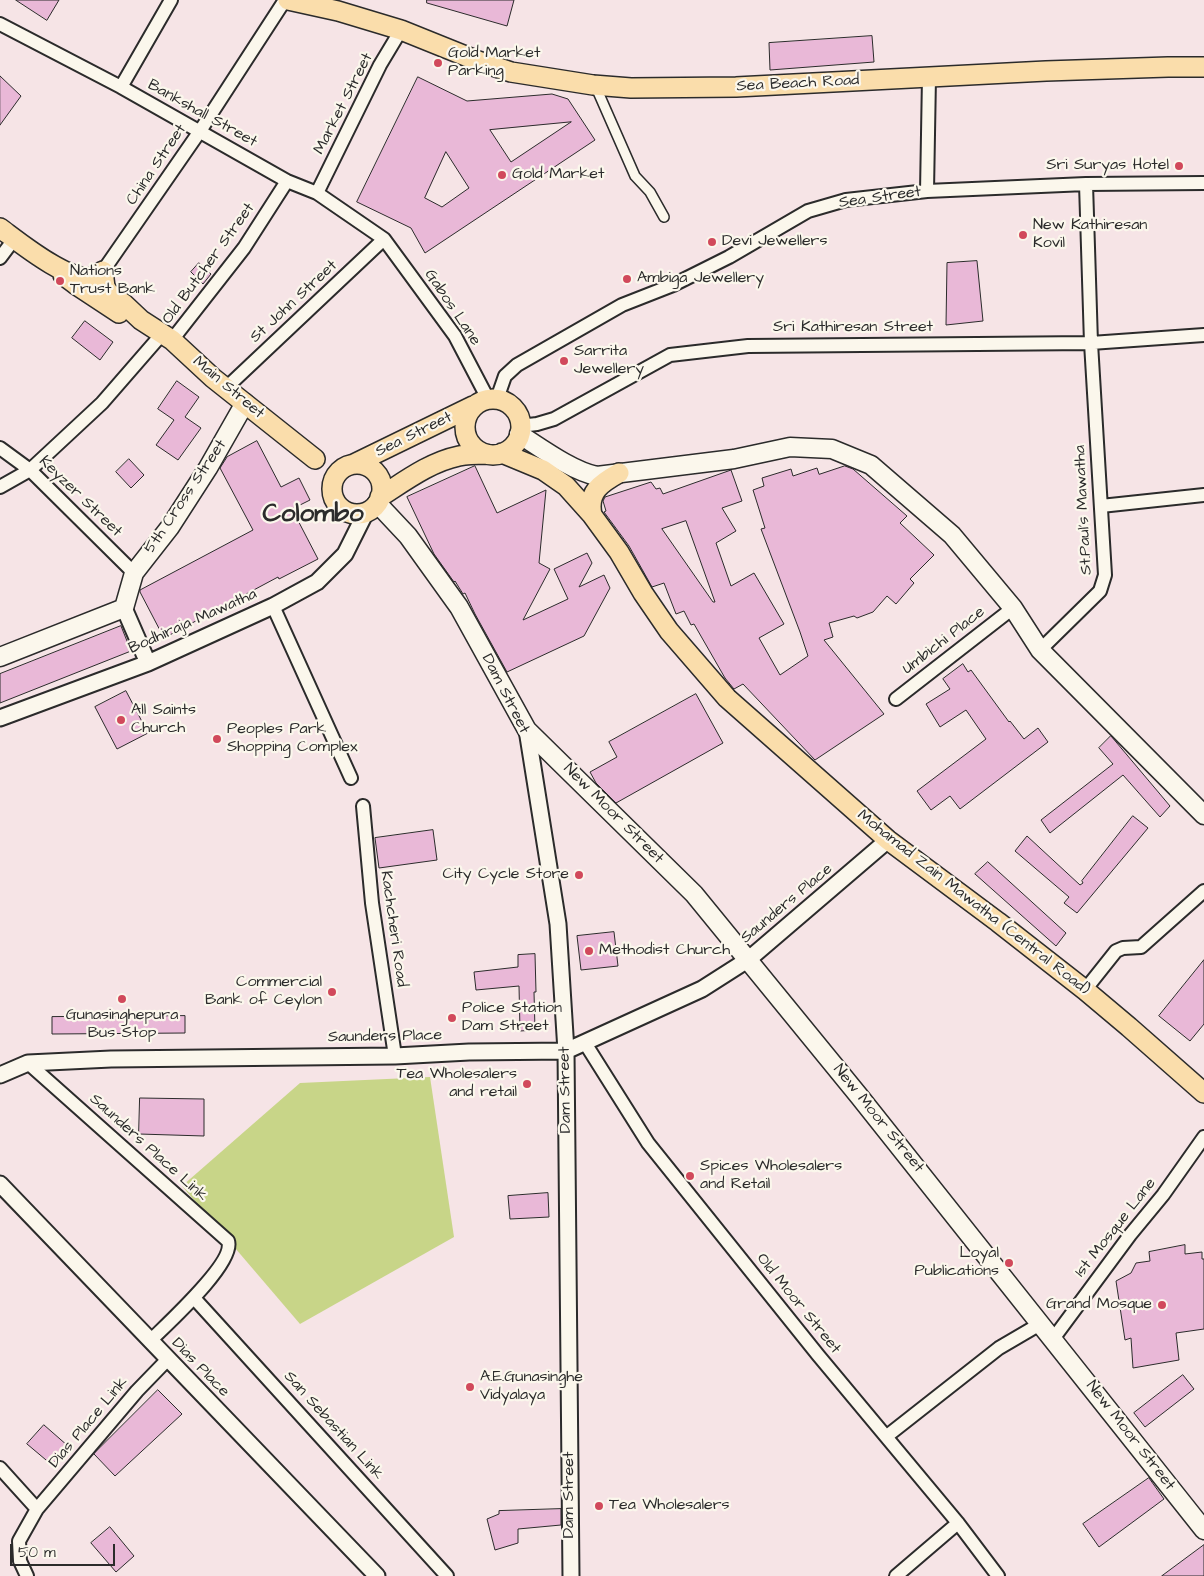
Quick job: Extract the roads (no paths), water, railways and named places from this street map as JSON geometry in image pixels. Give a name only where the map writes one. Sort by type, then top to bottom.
[{"type":"main road","name":"Sea Beach Road","points":[[287,0],[338,11],[400,30],[478,61],[512,72],[595,85],[631,88],[736,87],[929,77],[1204,67]]},
{"type":"main road","name":"Main Street","points":[[7,233],[57,268],[75,284],[123,316],[141,320]]},
{"type":"main road","name":"Main Street","points":[[57,268],[85,277],[92,277],[103,271],[105,288],[141,320],[167,337],[213,378],[315,459],[343,472]]},
{"type":"main road","points":[[375,504],[381,485],[374,471],[368,467],[343,472],[332,491],[334,498],[344,510],[359,514],[375,504],[420,472],[439,462],[460,456],[494,454],[515,444],[520,430],[517,413],[512,406],[486,401],[468,413],[465,430],[467,438],[478,451],[494,454]]},
{"type":"main road","name":"Sea Street","points":[[343,472],[486,401]]},
{"type":"main road","name":"5th Cross Street","points":[[124,608],[134,573],[170,527],[208,468],[246,403]]},
{"type":"main road","points":[[520,430],[542,449],[587,474],[597,476],[734,459],[790,447],[832,449],[871,465],[952,535],[1012,608],[1040,650],[1202,810]]},
{"type":"main road","name":"Mohamad Zain Mawatha (Central Road)","points":[[494,454],[543,470],[566,486],[592,515],[669,631],[727,698],[888,840],[1085,990],[1129,1026],[1204,1093]]},
{"type":"main road","points":[[592,515],[590,503],[594,493],[603,482],[619,473]]},
{"type":"main road","name":"Dam Street","points":[[375,504],[408,536],[459,606],[528,730]]},
{"type":"main road","points":[[0,657],[124,608]]},
{"type":"main road","name":"New Moor Street","points":[[528,730],[694,894],[749,959],[1204,1530]]},
{"type":"street","points":[[121,87],[171,0]]},
{"type":"street","name":"China Street","points":[[103,271],[200,131],[287,0]]},
{"type":"street","name":"Bankshall Street","points":[[0,24],[121,87],[287,181],[317,193],[384,239]]},
{"type":"street","name":"Market Street","points":[[317,193],[380,65],[400,30]]},
{"type":"street","points":[[927,191],[929,77]]},
{"type":"street","points":[[595,85],[635,176],[650,192],[664,217]]},
{"type":"street","name":"Old Butcher Street","points":[[0,487],[30,470],[102,403],[167,337],[244,248],[287,181]]},
{"type":"street","name":"Sea Street","points":[[486,401],[505,376],[517,365],[622,305],[681,281],[729,257],[808,211],[846,200],[927,191],[1086,184],[1204,183]]},
{"type":"street","name":"St.Paul's Mawatha","points":[[1040,650],[1100,591],[1105,575],[1091,343],[1086,184]]},
{"type":"street","points":[[0,258],[7,233]]},
{"type":"street","name":"Gabos Lane","points":[[384,239],[455,336],[486,401]]},
{"type":"street","name":"St John Street","points":[[226,388],[384,239]]},
{"type":"street","name":"Sri Kathiresan Street","points":[[520,430],[554,419],[670,355],[748,346],[1091,343],[1204,334]]},
{"type":"street","name":"Keyzer Street","points":[[0,448],[30,470],[134,573]]},
{"type":"street","points":[[1101,506],[1204,495]]},
{"type":"street","name":"Bodhiraja Mawatha","points":[[0,718],[148,663],[273,606],[317,582],[345,554],[375,504]]},
{"type":"street","points":[[273,606],[351,778]]},
{"type":"street","points":[[124,608],[148,663]]},
{"type":"street","name":"Umbichi Place","points":[[896,699],[1012,608]]},
{"type":"street","name":"Dam Street","points":[[528,730],[558,924],[566,1050],[571,1576]]},
{"type":"street","name":"Kachcheri Road","points":[[363,806],[372,904],[395,1056]]},
{"type":"street","name":"Saunders Place","points":[[0,1075],[28,1063],[111,1059],[395,1056],[566,1050],[702,989],[749,959],[888,840]]},
{"type":"street","points":[[1085,990],[1116,951],[1123,948],[1141,947],[1204,891]]},
{"type":"street","name":"Old Moor Street","points":[[585,1043],[648,1143],[818,1355],[958,1523],[998,1576]]},
{"type":"street","name":"Saunders Place Link","points":[[28,1063],[228,1240],[229,1249],[222,1264],[194,1298]]},
{"type":"street","name":"1st Mosque Lane","points":[[1052,1339],[1130,1235],[1163,1195],[1204,1137]]},
{"type":"street","name":"Dias Place","points":[[0,1184],[376,1576]]},
{"type":"street","points":[[150,1341],[194,1298]]},
{"type":"street","name":"San Sebastian Link","points":[[194,1298],[447,1576]]},
{"type":"street","points":[[887,1436],[999,1348],[1040,1324]]},
{"type":"street","name":"Dias Place Link","points":[[37,1509],[137,1391],[168,1359]]},
{"type":"street","points":[[0,1468],[37,1509],[19,1541],[20,1561],[27,1576]]},
{"type":"street","points":[[896,1576],[958,1523]]},
{"type":"place","name":"Gold Market Parking","points":[[438,63]]},
{"type":"place","name":"Sri Suryas Hotel","points":[[1179,166]]},
{"type":"place","name":"Gold Market","points":[[502,175]]},
{"type":"place","name":"New Kathiresan Kovil","points":[[1023,235]]},
{"type":"place","name":"Devi Jewellers","points":[[712,242]]},
{"type":"place","name":"Ambiga Jewellery","points":[[627,279]]},
{"type":"place","name":"Nations Trust Bank","points":[[60,281]]},
{"type":"place","name":"Sarrita Jewellery","points":[[564,361]]},
{"type":"place","name":"All Saints Church","points":[[121,720]]},
{"type":"place","name":"Peoples Park Shopping Complex","points":[[217,739]]},
{"type":"place","name":"City Cycle Store","points":[[579,875]]},
{"type":"place","name":"Methodist Church","points":[[589,951]]},
{"type":"place","name":"Commercial Bank of Ceylon","points":[[332,992]]},
{"type":"place","name":"Gunasinghepura Bus Stop","points":[[122,999]]},
{"type":"place","name":"Police Station Dam Street","points":[[452,1018]]},
{"type":"place","name":"Tea Wholesalers and retail","points":[[527,1084]]},
{"type":"place","name":"Spices Wholesalers and Retail","points":[[690,1176]]},
{"type":"place","name":"Loyal Publications","points":[[1009,1263]]},
{"type":"place","name":"Grand Mosque","points":[[1162,1305]]},
{"type":"place","name":"A.E.Gunasinghe Vidyalaya","points":[[470,1387]]},
{"type":"place","name":"Tea Wholesalers","points":[[599,1506]]},
{"type":"district","name":"Colombo","points":[[313,516]]}]
